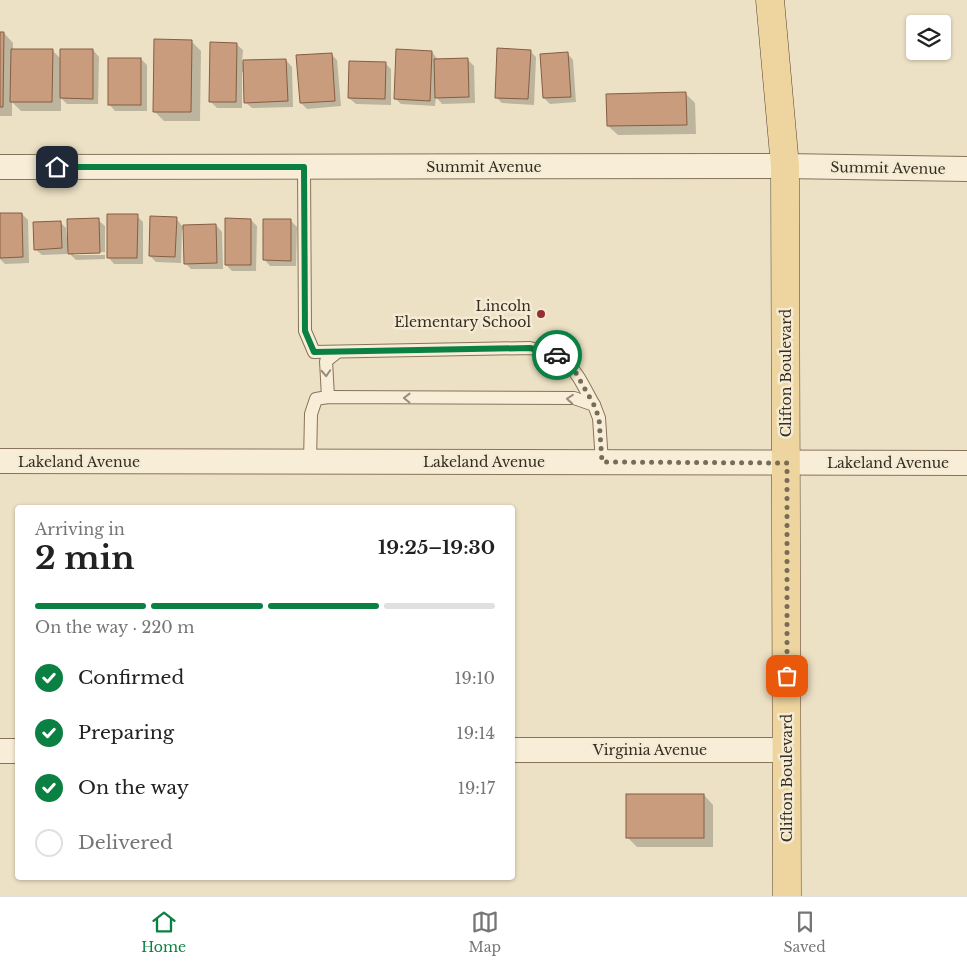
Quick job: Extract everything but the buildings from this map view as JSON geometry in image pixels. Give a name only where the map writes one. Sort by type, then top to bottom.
[{"type":"main road","name":"Clifton Boulevard","points":[[770,0],[785,166],[787,896]]},
{"type":"street","name":"Summit Avenue","points":[[0,167],[785,166],[967,169]]},
{"type":"street","name":"Lakeland Avenue","points":[[0,462],[967,463]]},
{"type":"street","name":"Virginia Avenue","points":[[515,750],[787,750]]},
{"type":"street","points":[[0,751],[15,751]]},
{"type":"lane","points":[[304,167],[305,331],[314,352],[530,348],[554,353],[572,366],[594,405],[599,418],[602,462]]},
{"type":"lane","points":[[328,397],[326,361],[336,352]]},
{"type":"lane","points":[[310,462],[311,414],[316,399],[328,397],[574,398],[594,405]]},
{"type":"way so far","points":[[557,355],[572,366],[594,405],[599,418],[602,462],[787,463],[787,676]]},
{"type":"place","name":"Lincoln Elementary School","points":[[541,314]]},
{"type":"route","points":[[57,167],[304,167],[305,331],[314,352],[530,348],[557,355]]}]
